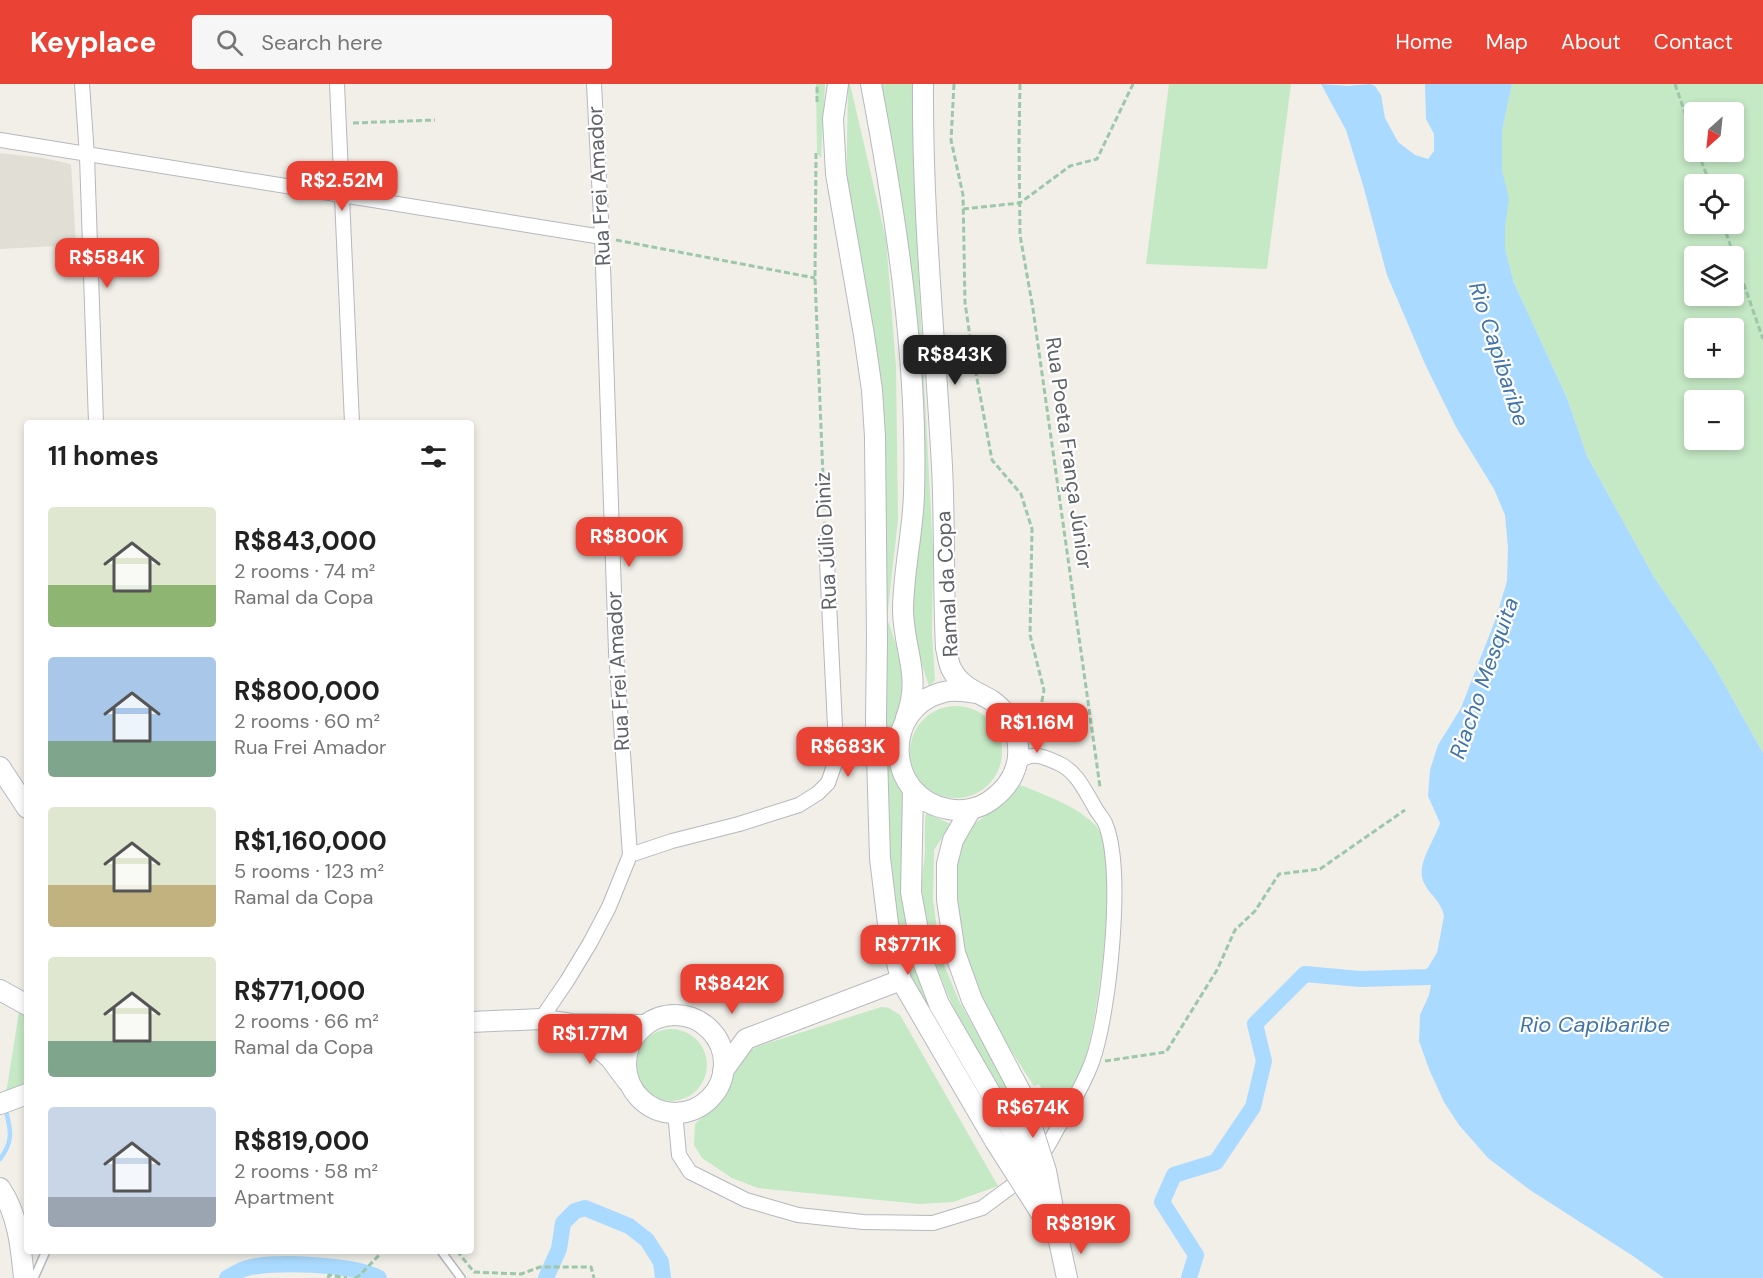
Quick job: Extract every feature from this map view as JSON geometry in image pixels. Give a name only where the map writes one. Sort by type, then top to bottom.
[{"type":"main road","points":[[838,84],[833,119],[836,174],[864,335],[872,390],[875,437],[877,759],[880,858],[888,924],[901,980],[995,1141],[1059,1241]]},
{"type":"main road","name":"Ramal da Copa","points":[[871,84],[903,289],[911,381],[914,494],[903,612],[914,675],[910,707],[904,723]]},
{"type":"main road","name":"Ramal da Copa","points":[[923,84],[931,303],[942,468],[946,648],[952,671],[976,693],[992,701],[1005,713],[1014,728]]},
{"type":"main road","points":[[976,693],[959,690],[944,692],[928,698],[914,709],[904,723],[898,740],[898,758],[903,775],[913,790],[925,801],[939,808],[971,809],[987,803],[1001,793],[1011,779],[1017,763],[1018,745],[1014,728]]},
{"type":"main road","points":[[877,759],[898,758]]},
{"type":"main road","points":[[0,767],[24,803]]},
{"type":"main road","points":[[913,790],[910,892],[924,964],[939,1004],[1013,1132],[1059,1241]]},
{"type":"main road","points":[[971,809],[953,840],[947,864],[946,900],[955,953],[972,1000],[1021,1093],[1046,1171],[1067,1278]]},
{"type":"main road","points":[[572,1024],[610,1058],[639,1098],[652,1107],[666,1112],[675,1112],[697,1108],[709,1099],[718,1086],[723,1071],[746,1039],[901,980]]},
{"type":"main road","points":[[0,990],[24,1003]]},
{"type":"main road","points":[[631,1085],[626,1070],[627,1053],[633,1037],[644,1025],[659,1017],[675,1015],[692,1018],[706,1027],[746,1039]]},
{"type":"main road","points":[[474,1022],[541,1020],[572,1024],[644,1025]]},
{"type":"main road","points":[[706,1027],[720,1047],[723,1055],[723,1071]]},
{"type":"main road","points":[[0,1104],[24,1095]]},
{"type":"main road","points":[[0,1188],[13,1214],[22,1255],[24,1278]]},
{"type":"street","points":[[82,84],[87,156],[96,420]]},
{"type":"street","points":[[337,84],[352,420]]},
{"type":"street","name":"Rua Frei Amador","points":[[541,1020],[590,943],[609,907],[630,855],[616,652],[602,237],[594,84]]},
{"type":"street","points":[[0,140],[87,156],[602,237]]},
{"type":"street","name":"Rua Júlio Diniz","points":[[630,855],[799,805],[819,793],[828,783],[835,763],[826,541]]},
{"type":"street","points":[[675,1112],[679,1155],[690,1172],[746,1200],[798,1215],[863,1222],[933,1222],[982,1208],[1016,1183],[1042,1155],[1092,1062],[1103,1018],[1113,938],[1112,853],[1105,824],[1083,784],[1062,765],[1036,754],[1026,756],[1017,763]]},
{"type":"lane","points":[[34,1278],[45,1254]]},
{"type":"lane","points":[[443,1254],[461,1278]]},
{"type":"path","points":[[817,84],[817,107]]},
{"type":"path","points":[[954,84],[951,140],[963,195],[965,303],[987,436],[992,460],[1021,494],[1032,530],[1030,635],[1044,690],[1041,706],[1032,719],[1014,728]]},
{"type":"path","name":"Rua Poeta França Júnior","points":[[1020,84],[1020,235],[1033,309],[1100,789]]},
{"type":"path","points":[[963,209],[1020,202],[1070,166],[1097,159],[1132,84]]},
{"type":"path","points":[[1675,84],[1684,110]]},
{"type":"path","points":[[339,124],[435,120]]},
{"type":"path","name":"Rua Júlio Diniz","points":[[816,152],[815,278],[826,541]]},
{"type":"path","points":[[1726,234],[1763,339]]},
{"type":"path","points":[[602,237],[815,278]]},
{"type":"path","points":[[1092,1062],[1166,1052],[1217,970],[1235,930],[1255,911],[1280,874],[1320,870],[1405,810]]},
{"type":"path","points":[[355,1278],[380,1254]]},
{"type":"path","points":[[460,1254],[474,1272],[521,1274],[540,1267],[591,1267],[594,1278]]},
{"type":"path","points":[[328,1278],[329,1275],[348,1278]]},
{"type":"shaded area","points":[[0,153],[71,164],[76,245],[0,249]]},
{"type":"green space","points":[[816,84],[825,84],[821,158],[817,153]]},
{"type":"green space","points":[[848,84],[850,84],[886,239],[896,367],[898,520],[887,618],[903,665],[905,703],[890,732],[891,773],[907,793],[906,919],[935,1020],[996,1117],[999,1131],[916,994],[898,935],[884,852],[881,582],[846,206]]},
{"type":"green space","points":[[881,84],[913,84],[917,245],[933,551],[932,633],[935,680],[929,686],[913,637],[910,599],[924,505],[909,281],[900,192]]},
{"type":"green space","points":[[1169,84],[1291,84],[1267,269],[1146,264]]},
{"type":"green space","points":[[1512,84],[1763,84],[1763,753],[1713,664],[1654,577],[1587,456],[1567,398],[1514,283],[1505,249],[1502,131]]},
{"type":"green space","points":[[956,706],[973,710],[988,720],[998,735],[1002,752],[998,769],[988,784],[973,794],[956,798],[939,794],[924,784],[914,769],[910,752],[914,735],[924,720],[939,710]]},
{"type":"green space","points":[[1020,785],[1071,807],[1089,819],[1096,826],[1103,844],[1107,871],[1104,944],[1094,1018],[1082,1068],[1058,1117],[1039,1084],[1034,1086],[990,1018],[967,969],[954,887],[957,855],[969,826],[980,820]]},
{"type":"green space","points":[[926,813],[951,824],[934,850],[933,900],[941,958],[960,1003],[1008,1087],[1027,1128],[989,1070],[956,1012],[932,951],[925,918],[922,882]]},
{"type":"green space","points":[[881,1007],[889,1008],[900,1015],[998,1186],[953,1202],[920,1204],[758,1188],[732,1178],[702,1158],[694,1145],[695,1124],[720,1102],[739,1064],[749,1052],[756,1047]]},
{"type":"green space","points":[[19,1012],[24,1014],[24,1085],[6,1094]]},
{"type":"green space","points":[[577,1026],[640,1027],[628,1046],[624,1069]]},
{"type":"green space","points":[[671,1029],[691,1035],[701,1045],[707,1065],[701,1085],[691,1095],[671,1101],[651,1095],[641,1085],[635,1065],[641,1045],[651,1035]]},
{"type":"water","name":"Rio Capibaribe","points":[[1321,84],[1348,86],[1370,84],[1375,86],[1381,95],[1385,118],[1398,142],[1415,155],[1428,159],[1434,151],[1434,134],[1426,119],[1425,84],[1512,84],[1502,131],[1502,171],[1509,198],[1505,249],[1514,283],[1567,398],[1587,456],[1654,577],[1713,664],[1763,753],[1763,1278],[1664,1278],[1530,1190],[1488,1158],[1459,1125],[1444,1102],[1429,1069],[1419,1041],[1420,1015],[1429,995],[1444,916],[1422,876],[1424,861],[1440,823],[1428,796],[1430,770],[1438,745],[1461,708],[1496,618],[1507,581],[1508,548],[1505,515],[1494,489],[1456,427],[1425,364],[1387,275],[1346,130]]},
{"type":"waterway","name":"Riacho Mesquita","points":[[1189,1278],[1196,1255],[1162,1202],[1174,1175],[1216,1162],[1253,1107],[1264,1061],[1255,1024],[1305,974],[1360,979],[1429,977],[1445,955]]},
{"type":"waterway","points":[[0,1159],[8,1146],[10,1134],[5,1107]]},
{"type":"waterway","name":"Riacho Mesquita","points":[[546,1278],[559,1249],[563,1223],[575,1211],[585,1208],[629,1226],[647,1240],[661,1262],[663,1278]]},
{"type":"waterway","name":"Riacho Mesquita","points":[[227,1278],[256,1266],[292,1264],[351,1269],[379,1278]]}]
